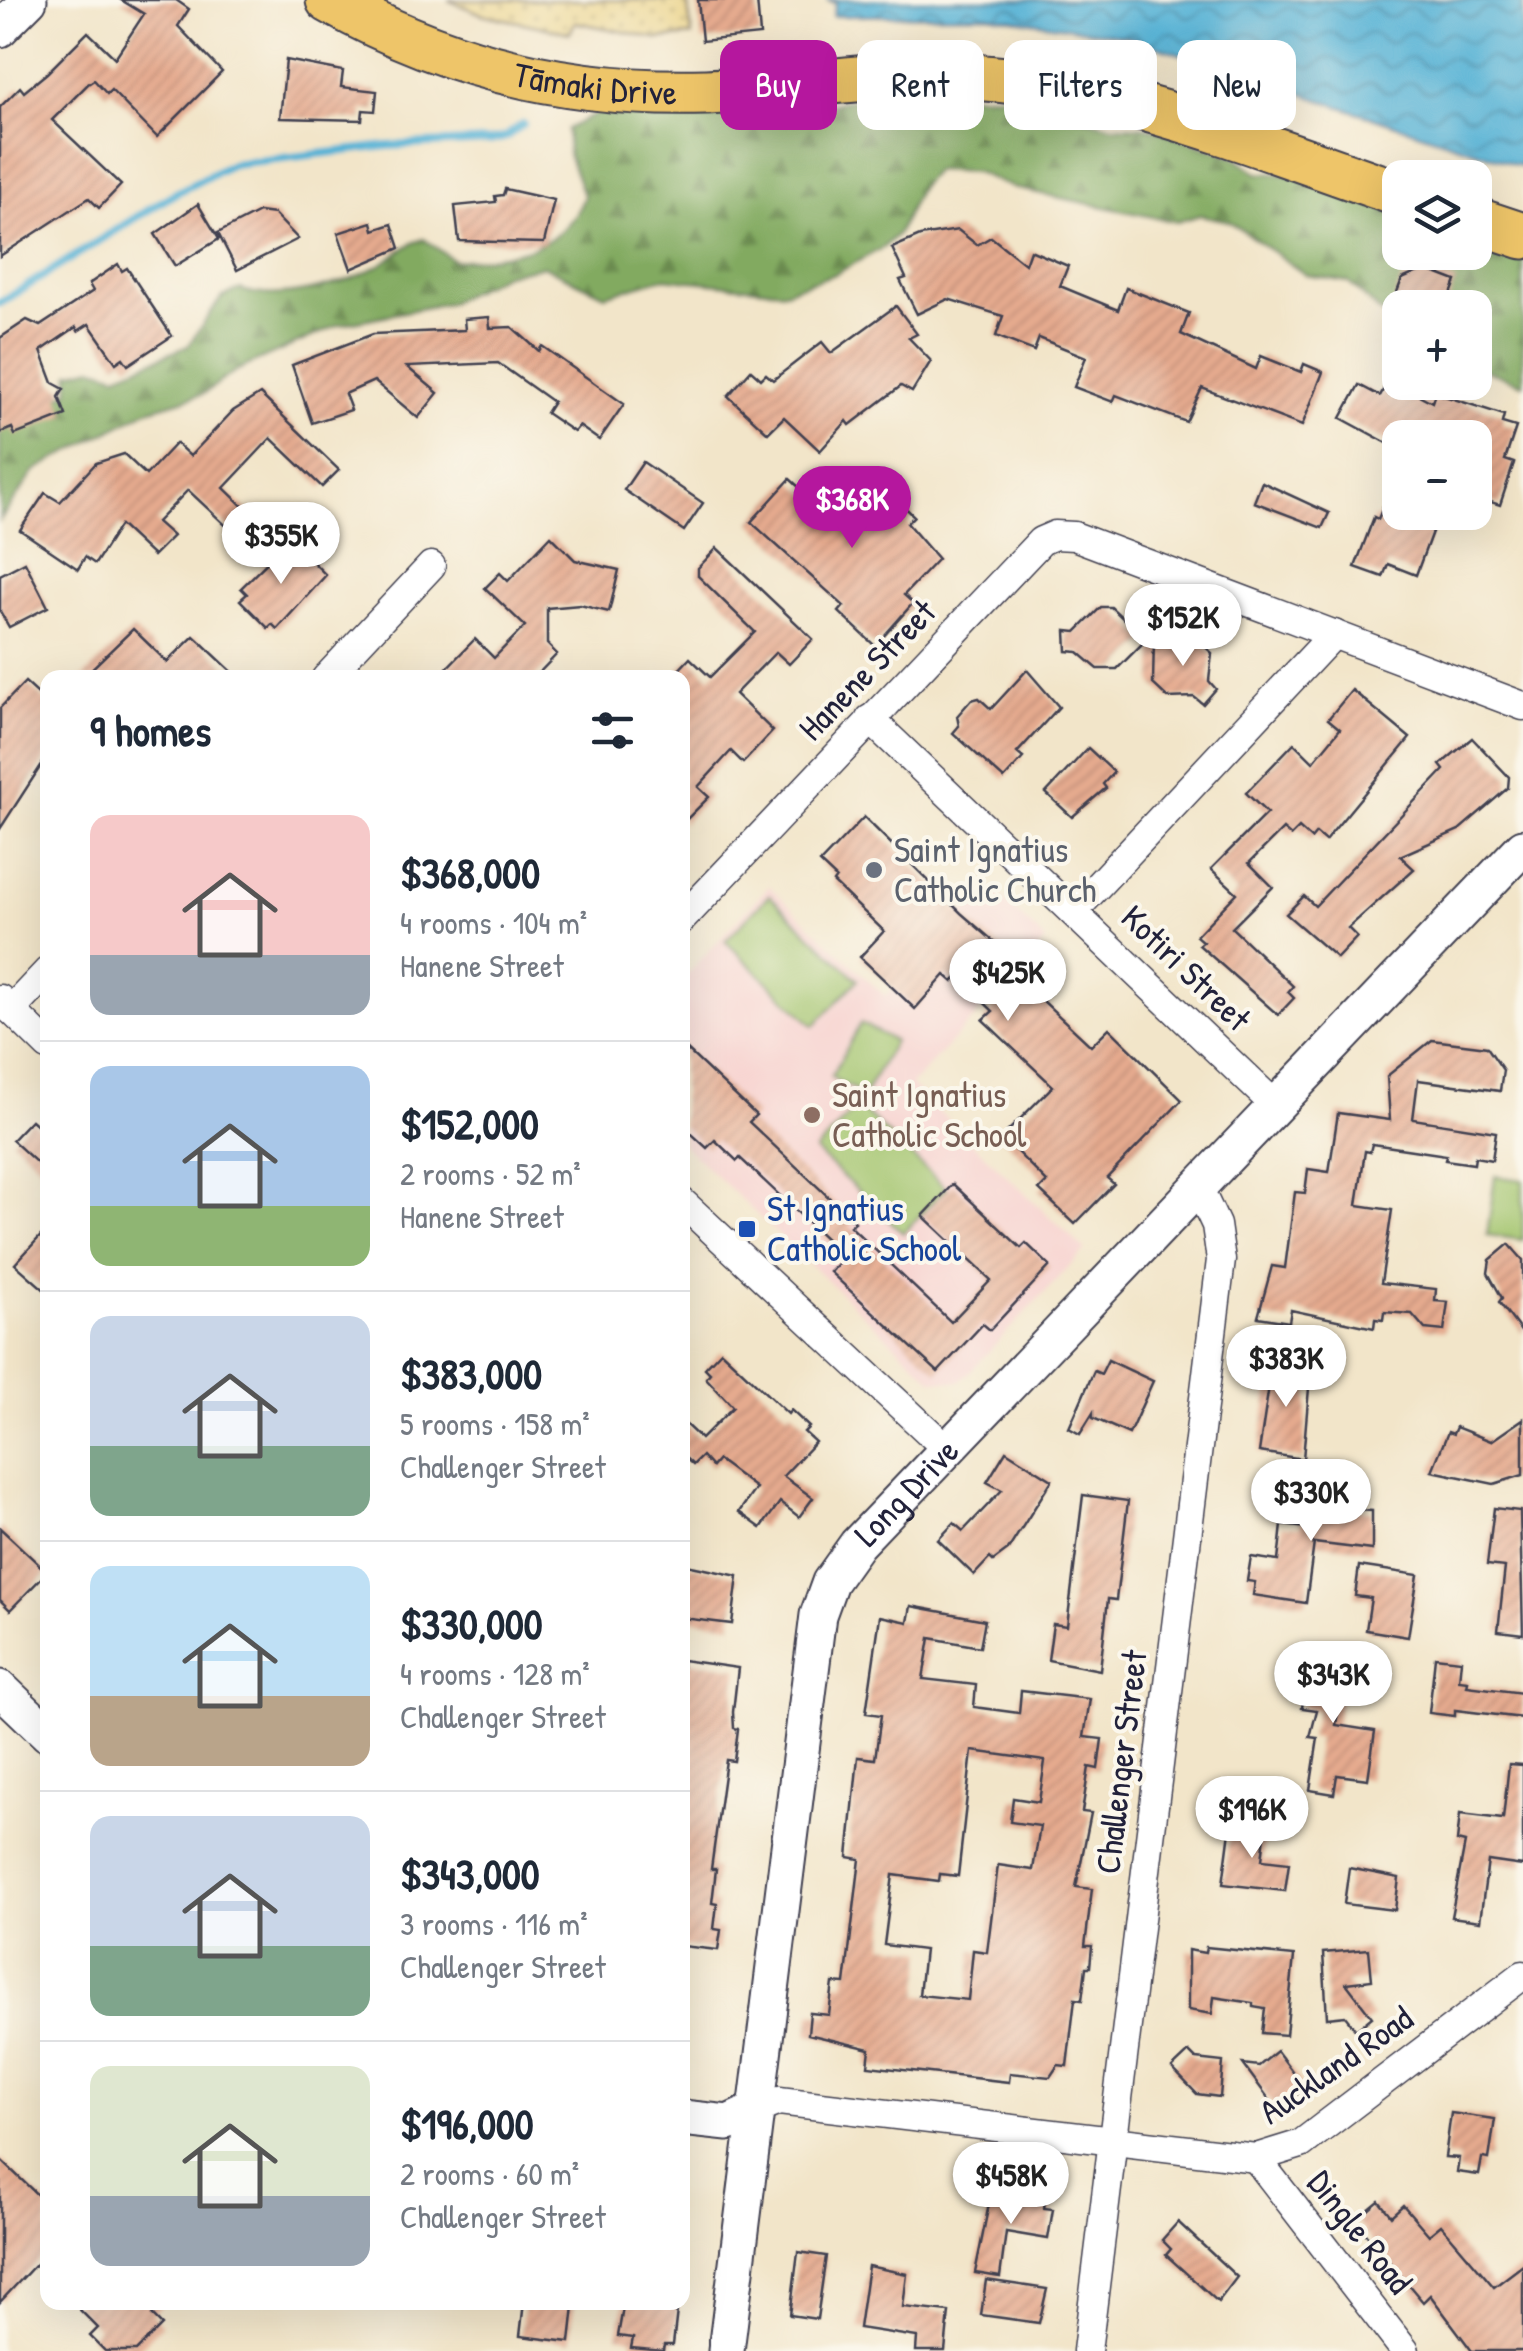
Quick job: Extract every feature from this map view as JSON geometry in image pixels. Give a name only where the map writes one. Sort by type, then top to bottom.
[{"type":"main road","name":"Tāmaki Drive","points":[[329,0],[460,59],[556,84],[642,92],[710,92],[838,77],[956,76],[1014,82],[1186,118],[1382,188]]},
{"type":"main road","points":[[1492,226],[1523,236]]},
{"type":"street","points":[[0,29],[29,0]]},
{"type":"street","name":"Hanene Street","points":[[690,910],[1041,541],[1056,535],[1074,536],[1523,706]]},
{"type":"street","points":[[334,670],[431,566]]},
{"type":"street","points":[[1073,912],[1334,634]]},
{"type":"street","name":"Kotiri Street","points":[[870,720],[1276,1106]]},
{"type":"street","name":"Long Drive","points":[[726,2351],[818,1614],[830,1582],[857,1544],[1523,846]]},
{"type":"street","points":[[40,977],[6,1004],[40,1038]]},
{"type":"street","name":"Challenger Street","points":[[1087,2351],[1221,1260],[1216,1225],[1198,1187]]},
{"type":"street","points":[[690,1209],[948,1450]]},
{"type":"street","points":[[0,1688],[40,1726]]},
{"type":"street","name":"Auckland Road","points":[[756,2110],[779,2101],[1256,2158],[1301,2144],[1523,1975]]},
{"type":"street","points":[[690,2119],[728,2123],[756,2110]]},
{"type":"street","name":"Dingle Road","points":[[1256,2158],[1405,2351]]},
{"type":"shaded area","name":"Saint Ignatius Catholic School","points":[[769,886],[885,996],[989,886],[1046,941],[911,1085],[1085,1250],[960,1382],[933,1380],[690,1152],[690,971]]},
{"type":"green space","points":[[984,95],[1004,95],[1004,130],[1157,130],[1236,157],[1257,173],[1296,175],[1382,199],[1382,270],[1492,270],[1492,236],[1523,247],[1523,384],[1492,372],[1492,290],[1382,290],[1382,313],[1348,282],[1306,275],[1229,221],[1200,215],[1177,222],[1013,188],[976,172],[935,170],[919,188],[898,233],[884,247],[835,274],[785,291],[664,278],[605,295],[544,266],[505,274],[448,303],[338,325],[235,371],[203,394],[148,410],[36,470],[0,520],[0,424],[69,392],[70,373],[93,367],[117,375],[188,346],[221,298],[240,289],[273,294],[313,290],[369,271],[424,239],[455,261],[532,248],[562,230],[584,197],[568,154],[567,129],[605,110],[653,119],[720,114],[720,130],[837,130],[837,103],[857,98],[857,130],[984,130]]},
{"type":"green space","points":[[769,895],[858,980],[814,1026],[725,941]]},
{"type":"green space","points":[[861,1023],[894,1041],[864,1095],[831,1077]]},
{"type":"green space","points":[[858,1106],[946,1188],[903,1233],[815,1151]]},
{"type":"green space","points":[[1495,1176],[1523,1180],[1523,1240],[1487,1235]]},
{"type":"sand","points":[[448,0],[687,0],[692,36],[659,39],[575,22],[570,33],[482,14]]},
{"type":"water","points":[[827,0],[1523,0],[1523,167],[1296,92],[1296,40],[1177,40],[1177,53],[1157,46],[1157,40],[988,15],[833,16],[836,3]]},
{"type":"building","points":[[121,0],[176,0],[189,9],[178,26],[222,72],[157,137],[111,90],[107,94],[94,80],[88,84],[52,120],[121,185],[99,208],[89,198],[0,256],[0,107],[20,87],[24,92],[47,73],[88,32],[115,58],[144,14]]},
{"type":"building","points":[[698,0],[757,0],[760,35],[702,41]]},
{"type":"building","points":[[286,60],[343,71],[341,87],[377,91],[375,111],[363,110],[362,120],[280,118]]},
{"type":"building","points":[[505,189],[554,200],[544,243],[459,241],[455,206],[496,202],[495,196],[503,195]]},
{"type":"building","points":[[198,204],[219,239],[175,266],[155,234]]},
{"type":"building","points":[[259,212],[274,214],[298,239],[237,270],[218,233]]},
{"type":"building","points":[[372,222],[374,230],[392,224],[400,248],[351,269],[338,233]]},
{"type":"building","points":[[958,230],[977,245],[991,237],[1025,264],[1030,250],[1068,266],[1060,286],[1118,310],[1126,288],[1189,313],[1181,334],[1256,369],[1261,356],[1301,372],[1304,364],[1323,372],[1302,426],[1202,388],[1186,422],[1116,395],[1113,402],[1074,387],[1086,357],[1039,338],[1034,351],[996,336],[1003,316],[948,299],[917,314],[900,280],[906,278],[892,248],[920,236]]},
{"type":"building","points":[[118,264],[122,271],[127,268],[172,336],[128,365],[123,358],[116,363],[89,324],[78,331],[76,327],[41,351],[53,383],[64,389],[59,397],[66,415],[15,435],[12,428],[0,433],[0,338],[27,320],[40,326],[93,291],[89,284]]},
{"type":"building","points":[[1428,270],[1456,281],[1453,290],[1398,290],[1402,279]]},
{"type":"building","points":[[896,306],[917,334],[909,338],[931,361],[912,392],[901,386],[850,425],[847,421],[820,451],[784,417],[768,433],[728,396],[751,370],[761,379],[766,374],[773,380],[822,342],[831,353]]},
{"type":"building","points":[[489,317],[490,328],[512,327],[539,351],[542,346],[624,404],[599,440],[579,426],[574,432],[546,413],[553,402],[498,363],[407,367],[438,393],[418,418],[374,381],[345,394],[351,410],[312,423],[292,365],[373,334],[465,330],[464,319]]},
{"type":"building","points":[[1359,385],[1380,396],[1382,392],[1382,400],[1457,400],[1504,415],[1502,423],[1516,427],[1505,460],[1514,463],[1500,505],[1492,502],[1492,420],[1382,420],[1382,440],[1341,418]]},
{"type":"building","points":[[260,394],[339,470],[322,487],[271,438],[224,488],[255,518],[237,536],[188,490],[157,522],[173,536],[153,556],[120,525],[95,564],[85,557],[78,569],[20,530],[45,493],[60,502],[96,463],[124,454],[146,475],[176,443],[190,456],[233,411]]},
{"type":"building","points":[[643,462],[703,503],[684,531],[624,490]]},
{"type":"building","points":[[790,479],[830,515],[862,482],[874,493],[882,485],[914,516],[907,523],[938,559],[904,595],[913,603],[875,646],[839,612],[844,606],[751,522]]},
{"type":"building","points":[[1262,482],[1329,513],[1322,528],[1254,502]]},
{"type":"building","points":[[1382,509],[1382,530],[1433,530],[1416,575],[1388,564],[1383,577],[1355,567],[1374,517],[1378,519]]},
{"type":"building","points":[[551,536],[575,560],[619,570],[609,612],[580,605],[547,608],[547,644],[557,654],[542,670],[445,670],[475,639],[494,658],[525,626],[485,588],[500,573],[508,581]]},
{"type":"building","points":[[282,548],[294,559],[302,551],[326,575],[277,629],[272,624],[268,628],[240,600],[247,594],[241,588]]},
{"type":"building","points":[[717,548],[813,639],[789,664],[776,652],[735,694],[773,731],[743,763],[731,751],[698,787],[709,797],[690,816],[690,670],[679,670],[690,658],[710,677],[755,632],[698,576],[698,568]]},
{"type":"building","points":[[25,562],[48,607],[9,627],[0,611],[0,575]]},
{"type":"building","points":[[1101,607],[1111,607],[1146,640],[1117,669],[1098,669],[1078,652],[1067,651],[1066,631],[1076,632]]},
{"type":"building","points":[[133,629],[167,662],[194,636],[230,670],[90,670]]},
{"type":"building","points":[[1154,637],[1166,641],[1197,639],[1212,653],[1209,681],[1216,689],[1203,704],[1194,697],[1168,698],[1153,684]]},
{"type":"building","points":[[1027,670],[1059,707],[1017,753],[1023,758],[1004,779],[953,733],[959,726],[957,716],[971,700],[979,698],[991,709]]},
{"type":"building","points":[[25,682],[40,696],[40,767],[0,829],[0,708]]},
{"type":"building","points":[[1352,690],[1410,738],[1325,841],[1316,833],[1311,839],[1299,828],[1291,836],[1283,829],[1249,863],[1273,887],[1232,928],[1293,986],[1288,992],[1294,998],[1278,1015],[1199,945],[1203,942],[1196,936],[1237,893],[1211,869],[1267,813],[1246,793],[1294,743],[1313,762],[1340,729],[1328,719]]},
{"type":"building","points":[[1472,738],[1509,777],[1508,788],[1459,830],[1400,856],[1414,869],[1348,928],[1357,937],[1337,958],[1286,914],[1304,896],[1315,906],[1444,770],[1440,765]]},
{"type":"building","points":[[1088,748],[1114,772],[1103,784],[1106,788],[1072,817],[1046,793]]},
{"type":"building","points":[[864,817],[961,913],[1051,991],[1042,1000],[1091,1046],[1109,1028],[1182,1100],[1107,1178],[1114,1184],[1075,1224],[1039,1190],[1047,1182],[1002,1137],[1053,1086],[983,1020],[993,1011],[958,977],[953,982],[945,975],[915,1009],[860,957],[884,931],[833,882],[836,878],[820,863]]},
{"type":"building","points":[[1432,1040],[1487,1047],[1503,1070],[1500,1091],[1418,1080],[1413,1119],[1496,1132],[1492,1160],[1475,1157],[1474,1164],[1445,1160],[1446,1155],[1372,1144],[1370,1152],[1365,1151],[1357,1205],[1392,1210],[1381,1283],[1436,1289],[1435,1301],[1448,1302],[1444,1331],[1425,1329],[1412,1314],[1384,1312],[1383,1320],[1375,1319],[1374,1328],[1291,1310],[1289,1322],[1258,1317],[1272,1266],[1285,1268],[1295,1192],[1305,1193],[1308,1169],[1329,1172],[1338,1113],[1390,1120],[1387,1076]]},
{"type":"building","points":[[690,1053],[756,1115],[749,1122],[855,1222],[850,1226],[951,1322],[991,1280],[923,1216],[953,1184],[1021,1248],[1026,1243],[1050,1266],[990,1330],[983,1324],[938,1372],[830,1272],[845,1257],[740,1158],[737,1161],[715,1140],[707,1148],[690,1132]]},
{"type":"building","points":[[31,1120],[40,1128],[40,1166],[12,1140]]},
{"type":"building","points":[[40,1237],[40,1286],[15,1264]]},
{"type":"building","points":[[1509,1244],[1523,1260],[1523,1334],[1499,1302],[1502,1298],[1488,1273],[1490,1260]]},
{"type":"building","points":[[721,1351],[788,1414],[791,1410],[809,1427],[804,1432],[815,1442],[783,1476],[813,1498],[799,1517],[780,1502],[761,1528],[739,1512],[756,1488],[718,1460],[712,1467],[702,1456],[693,1465],[690,1462],[690,1429],[701,1439],[733,1407],[706,1378],[710,1373],[705,1368]]},
{"type":"building","points":[[1273,1359],[1311,1364],[1303,1459],[1259,1452]]},
{"type":"building","points":[[1108,1360],[1153,1381],[1129,1434],[1093,1418],[1093,1413],[1080,1434],[1069,1428],[1094,1371],[1101,1374]]},
{"type":"building","points":[[1523,1419],[1523,1475],[1494,1484],[1432,1471],[1448,1432],[1453,1434],[1456,1427],[1491,1441]]},
{"type":"building","points":[[1006,1451],[1052,1480],[1008,1550],[993,1561],[990,1558],[974,1575],[938,1540],[954,1523],[963,1531],[1002,1490],[987,1482]]},
{"type":"building","points":[[1305,1490],[1359,1497],[1358,1510],[1372,1511],[1372,1550],[1314,1543],[1306,1603],[1253,1595],[1255,1582],[1247,1581],[1251,1557],[1278,1561],[1282,1525],[1300,1527]]},
{"type":"building","points":[[1083,1495],[1128,1501],[1116,1600],[1108,1599],[1100,1670],[1048,1660],[1053,1624],[1067,1626]]},
{"type":"building","points":[[1494,1508],[1520,1511],[1523,1634],[1498,1631],[1505,1567],[1487,1565]]},
{"type":"building","points":[[0,1528],[40,1565],[40,1579],[10,1610],[0,1600]]},
{"type":"building","points":[[690,1566],[738,1576],[732,1624],[690,1619]]},
{"type":"building","points":[[1359,1566],[1418,1575],[1408,1637],[1366,1630],[1371,1598],[1355,1596]]},
{"type":"building","points":[[911,1606],[985,1620],[980,1647],[930,1638],[923,1679],[976,1685],[974,1707],[1019,1713],[1021,1691],[1090,1699],[1084,1737],[1102,1739],[1098,1769],[1089,1767],[1082,1812],[1091,1813],[1076,1887],[1092,1889],[1085,1946],[1092,1946],[1090,1967],[1086,1967],[1082,2000],[1075,1999],[1067,2066],[1058,2065],[1050,2077],[1010,2073],[1009,2082],[868,2066],[870,2049],[808,2034],[810,2013],[829,2015],[833,1983],[845,1984],[860,1859],[848,1857],[858,1757],[875,1759],[881,1715],[866,1713],[880,1616],[908,1622]],"holes":[[[972,1751],[1045,1761],[1039,1802],[1013,1798],[1010,1822],[1040,1826],[1033,1870],[998,1865],[987,1952],[973,1950],[968,2000],[919,1995],[924,1950],[884,1945],[893,1875],[939,1881],[940,1874],[958,1876]]]},
{"type":"building","points":[[1310,1651],[1346,1656],[1336,1725],[1375,1731],[1368,1779],[1337,1775],[1334,1794],[1310,1790],[1318,1738],[1310,1737],[1317,1710],[1302,1708]]},
{"type":"building","points":[[1435,1657],[1461,1660],[1459,1680],[1468,1681],[1467,1686],[1523,1693],[1523,1718],[1455,1710],[1455,1716],[1429,1713]]},
{"type":"building","points":[[690,1661],[738,1668],[733,1712],[734,1728],[738,1729],[734,1761],[726,1760],[711,1869],[716,1869],[712,1903],[717,1904],[714,1929],[721,1930],[718,1950],[690,1947]]},
{"type":"building","points":[[1509,1764],[1523,1765],[1523,1866],[1488,1861],[1480,1921],[1451,1917],[1465,1843],[1457,1841],[1460,1814],[1503,1819]]},
{"type":"building","points":[[1231,1823],[1266,1827],[1262,1860],[1289,1863],[1285,1891],[1223,1884]]},
{"type":"building","points":[[1349,1868],[1399,1878],[1395,1910],[1344,1904]]},
{"type":"building","points":[[1206,1947],[1294,1956],[1286,2035],[1262,2033],[1265,2009],[1253,2007],[1253,2003],[1214,1997],[1212,2014],[1188,2010],[1188,1950],[1205,1953]]},
{"type":"building","points":[[1369,1949],[1372,1980],[1346,1983],[1372,2017],[1356,2030],[1345,2016],[1327,2018],[1323,1953]]},
{"type":"building","points":[[1277,2051],[1305,2088],[1277,2110],[1243,2064],[1259,2066]]},
{"type":"building","points":[[1189,2052],[1196,2059],[1223,2062],[1220,2097],[1197,2094],[1172,2068]]},
{"type":"building","points":[[1451,2113],[1495,2119],[1489,2159],[1482,2158],[1479,2175],[1457,2172],[1459,2158],[1445,2157]]},
{"type":"building","points":[[0,2159],[40,2197],[40,2260],[0,2302]]},
{"type":"building","points":[[1001,2190],[1046,2197],[1044,2208],[1053,2209],[1048,2239],[1006,2232],[1000,2277],[975,2273],[990,2199],[999,2201]]},
{"type":"building","points":[[1379,2201],[1391,2216],[1403,2205],[1429,2235],[1441,2225],[1494,2287],[1523,2265],[1523,2351],[1472,2351],[1430,2295],[1423,2302],[1355,2221]]},
{"type":"building","points":[[1178,2222],[1237,2277],[1218,2302],[1166,2255],[1171,2249],[1162,2240]]},
{"type":"building","points":[[798,2252],[826,2256],[817,2319],[790,2315]]},
{"type":"building","points":[[868,2266],[907,2274],[903,2307],[949,2312],[945,2351],[916,2351],[917,2337],[859,2328]]},
{"type":"building","points":[[986,2280],[1047,2289],[1039,2323],[981,2315]]},
{"type":"building","points":[[80,2310],[157,2310],[152,2315],[162,2325],[136,2351],[105,2351],[90,2336],[98,2328]]},
{"type":"building","points":[[523,2310],[574,2310],[570,2342],[520,2336]]},
{"type":"building","points":[[623,2310],[677,2310],[673,2345],[664,2345],[663,2351],[631,2348],[633,2338],[618,2336]]},
{"type":"waterway","points":[[0,303],[172,195],[232,164],[387,146],[489,141],[506,137],[523,124]]},
{"type":"place","name":"Saint Ignatius Catholic Church","points":[[874,870]]},
{"type":"place","name":"Saint Ignatius Catholic School","points":[[812,1115]]},
{"type":"place","name":"St Ignatius Catholic School","points":[[747,1229]]}]
